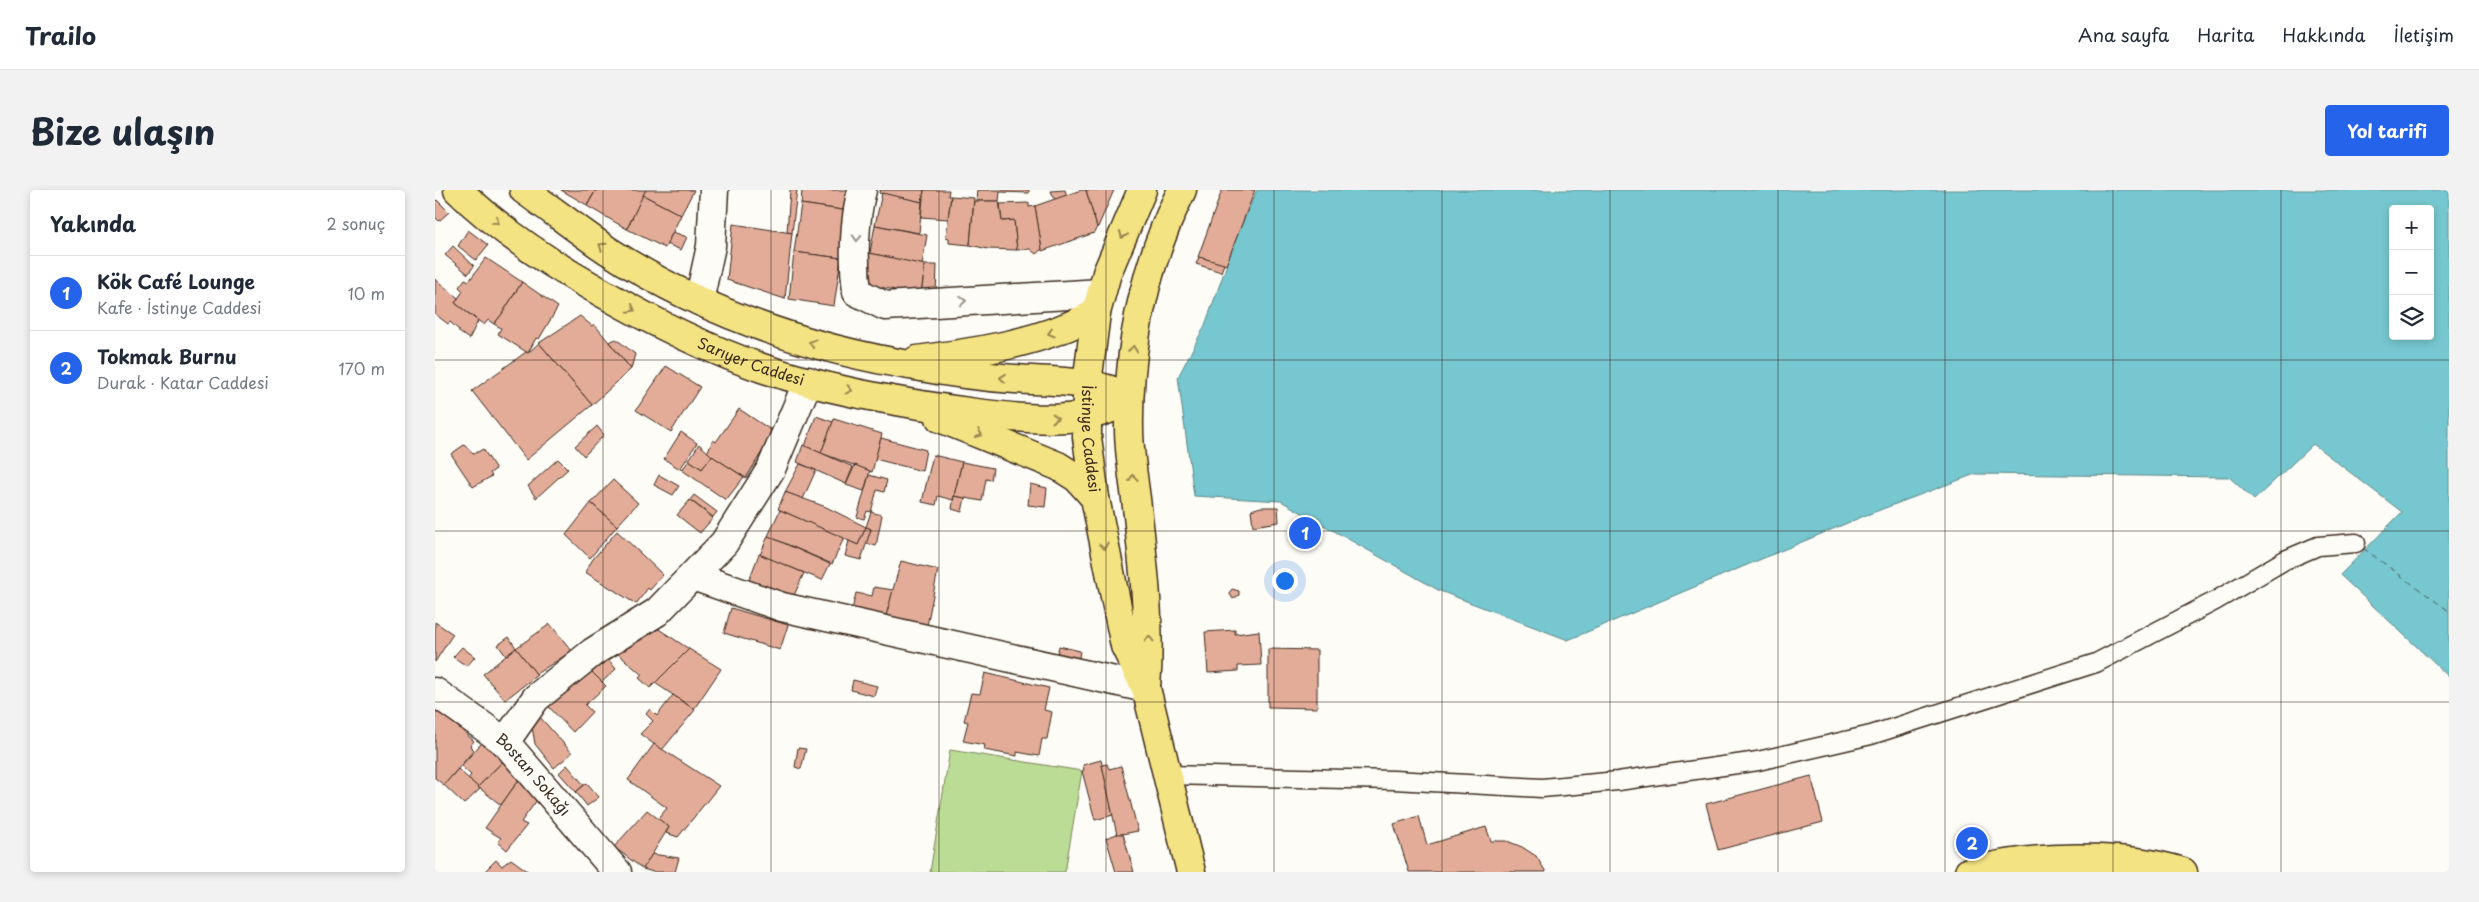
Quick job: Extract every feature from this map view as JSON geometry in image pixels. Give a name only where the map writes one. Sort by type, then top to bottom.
[{"type":"main road","name":"Sarıyer Caddesi","points":[[459,190],[513,236],[546,259],[621,303],[681,335],[763,368],[808,381],[902,403],[999,416],[1058,418],[1086,416],[1116,408],[1129,398]]},
{"type":"main road","points":[[524,190],[608,250],[699,301],[761,328],[831,349],[893,363],[964,374],[1101,385],[1129,398]]},
{"type":"main road","name":"İstinye Caddesi","points":[[1142,190],[1098,303],[1087,384],[1086,416],[1095,498],[1125,646],[1146,688],[1191,872]]},
{"type":"main road","name":"İstinye Caddesi","points":[[1146,688],[1149,616],[1131,452],[1129,398],[1132,348],[1144,286],[1167,219],[1182,190]]},
{"type":"main road","points":[[893,363],[1016,342],[1055,332],[1098,303]]},
{"type":"main road","points":[[902,403],[1058,466],[1077,478],[1095,498]]},
{"type":"main road","points":[[1969,872],[2000,864],[2084,860],[2137,862],[2183,872]]},
{"type":"street","points":[[699,301],[711,246],[714,190]]},
{"type":"street","points":[[861,190],[855,274],[857,292],[885,306],[1098,303]]},
{"type":"street","points":[[505,742],[536,698],[593,652],[657,612],[724,543],[771,468],[808,381]]},
{"type":"street","points":[[693,576],[782,607],[1146,688]]},
{"type":"street","name":"Bostan Sokağı","points":[[435,692],[505,742],[617,872]]},
{"type":"lane","points":[[1166,775],[1384,780],[1542,788],[1618,781],[1758,761],[1871,735],[2096,663],[2215,601],[2285,560],[2318,546],[2356,543]]},
{"type":"green space","points":[[950,750],[1082,771],[1065,872],[930,872]]},
{"type":"water","points":[[1257,190],[2449,190],[2449,677],[2340,575],[2402,512],[2313,444],[2254,500],[2229,477],[1975,474],[1864,516],[1568,640],[1440,591],[1281,501],[1194,496],[1178,377],[1205,325],[1239,231]]},
{"type":"building","points":[[561,190],[596,190],[587,205]]},
{"type":"building","points":[[596,190],[646,190],[627,229],[587,206]]},
{"type":"building","points":[[646,190],[694,190],[681,215],[643,195]]},
{"type":"building","points":[[790,190],[797,190],[792,233],[787,232]]},
{"type":"building","points":[[802,190],[851,190],[849,211],[801,204]]},
{"type":"building","points":[[880,190],[924,190],[922,202],[879,193]]},
{"type":"building","points":[[924,190],[949,190],[948,196],[951,196],[948,219],[921,217]]},
{"type":"building","points":[[977,190],[1029,190],[1029,193],[1000,192],[999,201],[976,201]]},
{"type":"building","points":[[1065,190],[1067,196],[1055,200],[1051,191]]},
{"type":"building","points":[[1086,190],[1097,227],[1094,233],[1042,251],[1035,206]]},
{"type":"building","points":[[1086,190],[1114,190],[1098,227],[1097,227]]},
{"type":"building","points":[[1222,190],[1255,190],[1226,265],[1198,257]]},
{"type":"building","points":[[882,193],[922,202],[919,233],[875,225]]},
{"type":"building","points":[[643,195],[681,215],[665,248],[627,229]]},
{"type":"building","points":[[951,196],[974,198],[970,245],[949,243],[949,238],[946,237]]},
{"type":"building","points":[[437,200],[449,212],[439,221],[435,217],[435,202]]},
{"type":"building","points":[[974,201],[999,201],[1002,221],[1014,220],[1017,250],[988,249],[970,245]]},
{"type":"building","points":[[1029,203],[1029,207],[1035,206],[1042,249],[1036,254],[1030,249],[1017,250],[1014,220],[1002,221],[1000,204]]},
{"type":"building","points":[[801,204],[849,211],[841,258],[794,252]]},
{"type":"building","points":[[733,224],[792,233],[785,299],[727,280]]},
{"type":"building","points":[[875,225],[927,235],[922,265],[870,253]]},
{"type":"building","points":[[468,230],[488,245],[476,260],[458,246]]},
{"type":"building","points":[[673,232],[687,237],[681,250],[667,244]]},
{"type":"building","points":[[453,246],[474,266],[468,274],[445,255]]},
{"type":"building","points":[[794,252],[841,258],[834,306],[789,299]]},
{"type":"building","points":[[865,252],[925,265],[921,295],[859,283]]},
{"type":"building","points":[[1199,257],[1224,264],[1221,272],[1196,264]]},
{"type":"building","points":[[486,258],[522,282],[494,324],[488,320],[484,325],[455,303],[463,291],[459,287],[465,279],[469,281]]},
{"type":"building","points":[[925,265],[937,265],[936,296],[921,295]]},
{"type":"building","points":[[435,279],[458,298],[455,303],[478,321],[469,339],[450,322],[448,324],[435,314]]},
{"type":"building","points":[[522,282],[558,307],[539,339],[536,338],[528,353],[498,334],[501,328],[494,324]]},
{"type":"building","points":[[580,316],[592,326],[594,324],[631,369],[592,405],[539,343]]},
{"type":"building","points":[[616,339],[635,354],[631,369],[609,342]]},
{"type":"building","points":[[539,343],[592,405],[526,460],[472,391],[526,352],[528,353]]},
{"type":"building","points":[[666,366],[700,387],[671,432],[636,410]]},
{"type":"building","points":[[739,409],[774,432],[746,478],[707,453],[713,440],[716,442]]},
{"type":"building","points":[[816,416],[833,422],[821,453],[805,446]]},
{"type":"building","points":[[834,419],[882,434],[872,472],[821,453]]},
{"type":"building","points":[[597,426],[604,435],[584,456],[575,446]]},
{"type":"building","points":[[681,432],[697,443],[680,469],[664,459]]},
{"type":"building","points":[[881,438],[926,450],[922,471],[875,459]]},
{"type":"building","points":[[699,444],[712,456],[702,469],[689,460]]},
{"type":"building","points":[[464,445],[474,454],[483,449],[496,469],[490,473],[492,476],[473,487],[451,454]]},
{"type":"building","points":[[803,445],[853,467],[846,484],[797,462]]},
{"type":"building","points":[[933,455],[962,462],[953,500],[938,496],[936,505],[922,502]]},
{"type":"building","points":[[712,456],[744,477],[726,500],[682,470],[689,460],[702,469]]},
{"type":"building","points":[[558,459],[568,469],[536,498],[528,486]]},
{"type":"building","points":[[962,462],[993,468],[991,480],[986,479],[982,501],[954,496]]},
{"type":"building","points":[[800,464],[816,470],[803,499],[785,492]]},
{"type":"building","points":[[855,465],[870,471],[864,491],[846,485]]},
{"type":"building","points":[[659,475],[679,486],[673,495],[654,485]]},
{"type":"building","points":[[869,475],[887,480],[884,492],[877,490],[871,512],[867,511],[864,519],[857,517]]},
{"type":"building","points":[[613,480],[638,503],[617,526],[591,503]]},
{"type":"building","points":[[1030,484],[1047,488],[1045,507],[1028,505]]},
{"type":"building","points":[[785,492],[826,507],[866,527],[858,545],[778,509]]},
{"type":"building","points":[[694,495],[717,512],[713,517],[690,500]]},
{"type":"building","points":[[954,496],[965,498],[962,512],[952,509]]},
{"type":"building","points":[[690,500],[713,518],[700,533],[677,515]]},
{"type":"building","points":[[591,503],[617,526],[590,558],[566,535]]},
{"type":"building","points":[[1261,507],[1278,507],[1279,522],[1253,526],[1251,510]]},
{"type":"building","points":[[780,510],[844,538],[832,564],[768,536]]},
{"type":"building","points":[[871,512],[882,515],[876,546],[866,543],[871,529],[866,527]]},
{"type":"building","points":[[866,527],[871,529],[861,560],[845,556],[849,541],[858,545]]},
{"type":"building","points":[[617,531],[663,575],[650,590],[648,588],[636,604],[585,572],[593,559]]},
{"type":"building","points":[[768,536],[830,564],[822,580],[760,555]]},
{"type":"building","points":[[759,554],[804,573],[792,600],[746,588]]},
{"type":"building","points":[[901,561],[938,570],[925,636],[883,625]]},
{"type":"building","points":[[874,587],[893,590],[884,623],[851,614],[856,593],[872,596]]},
{"type":"building","points":[[1232,589],[1239,591],[1239,595],[1233,599],[1229,593]]},
{"type":"building","points":[[731,608],[788,625],[780,650],[724,633]]},
{"type":"building","points":[[435,622],[453,634],[435,662]]},
{"type":"building","points":[[550,624],[572,651],[536,674],[516,648]]},
{"type":"building","points":[[651,624],[689,649],[650,688],[639,678],[642,675],[616,652]]},
{"type":"building","points":[[1235,630],[1235,634],[1259,631],[1261,665],[1238,666],[1238,671],[1208,673],[1205,632]]},
{"type":"building","points":[[509,637],[516,648],[506,656],[498,645]]},
{"type":"building","points":[[1059,646],[1080,651],[1078,664],[1056,659]]},
{"type":"building","points":[[462,647],[475,657],[467,666],[453,657]]},
{"type":"building","points":[[516,648],[537,675],[505,700],[483,674]]},
{"type":"building","points":[[689,649],[721,669],[694,709],[655,683]]},
{"type":"building","points":[[1268,649],[1317,650],[1317,708],[1268,707]]},
{"type":"building","points":[[608,659],[616,669],[602,682],[592,672]]},
{"type":"building","points":[[591,671],[606,686],[585,705],[592,712],[573,732],[547,705]]},
{"type":"building","points":[[985,673],[1049,688],[1044,710],[1052,712],[1047,739],[1042,739],[1039,756],[1017,752],[1017,756],[984,750],[985,745],[963,741],[968,722],[964,721],[971,693],[980,694]]},
{"type":"building","points":[[853,680],[877,686],[874,696],[851,690]]},
{"type":"building","points":[[673,695],[695,710],[662,750],[640,734],[653,721],[646,714],[650,709],[657,716]]},
{"type":"building","points":[[435,707],[474,741],[470,746],[474,750],[444,785],[435,778]]},
{"type":"building","points":[[539,716],[572,753],[554,768],[535,744],[532,726]]},
{"type":"building","points":[[490,734],[508,756],[478,787],[468,779],[471,775],[461,766]]},
{"type":"building","points":[[654,744],[719,786],[678,837],[666,833],[669,827],[658,819],[667,808],[628,780]]},
{"type":"building","points":[[798,748],[806,749],[801,769],[795,767]]},
{"type":"building","points":[[508,756],[525,771],[501,805],[478,787]]},
{"type":"building","points":[[1101,760],[1113,815],[1095,820],[1082,771],[1084,770],[1083,765]]},
{"type":"building","points":[[1107,764],[1109,769],[1121,766],[1138,831],[1117,835],[1102,765]]},
{"type":"building","points":[[567,765],[584,785],[576,792],[559,773]]},
{"type":"building","points":[[458,769],[480,789],[464,804],[444,785]]},
{"type":"building","points":[[525,771],[545,789],[521,822],[527,825],[507,850],[498,842],[501,838],[485,828]]},
{"type":"building","points":[[1811,776],[1823,822],[1718,850],[1706,804]]},
{"type":"building","points":[[587,783],[599,797],[587,806],[576,792]]},
{"type":"building","points":[[647,810],[669,827],[643,869],[614,847]]},
{"type":"building","points":[[1419,816],[1427,845],[1486,827],[1491,841],[1507,841],[1522,847],[1536,856],[1546,872],[1409,872],[1394,824]]},
{"type":"building","points":[[1123,834],[1134,872],[1116,872],[1106,838]]},
{"type":"building","points":[[652,854],[679,858],[675,872],[653,872],[643,869]]},
{"type":"building","points":[[511,859],[529,872],[484,872],[496,860],[502,866]]},
{"type":"ferry route","points":[[2363,548],[2449,611]]},
{"type":"place","name":"Kök Café Lounge","points":[[1305,533]]},
{"type":"place","name":"Tokmak Burnu","points":[[1972,843]]}]
